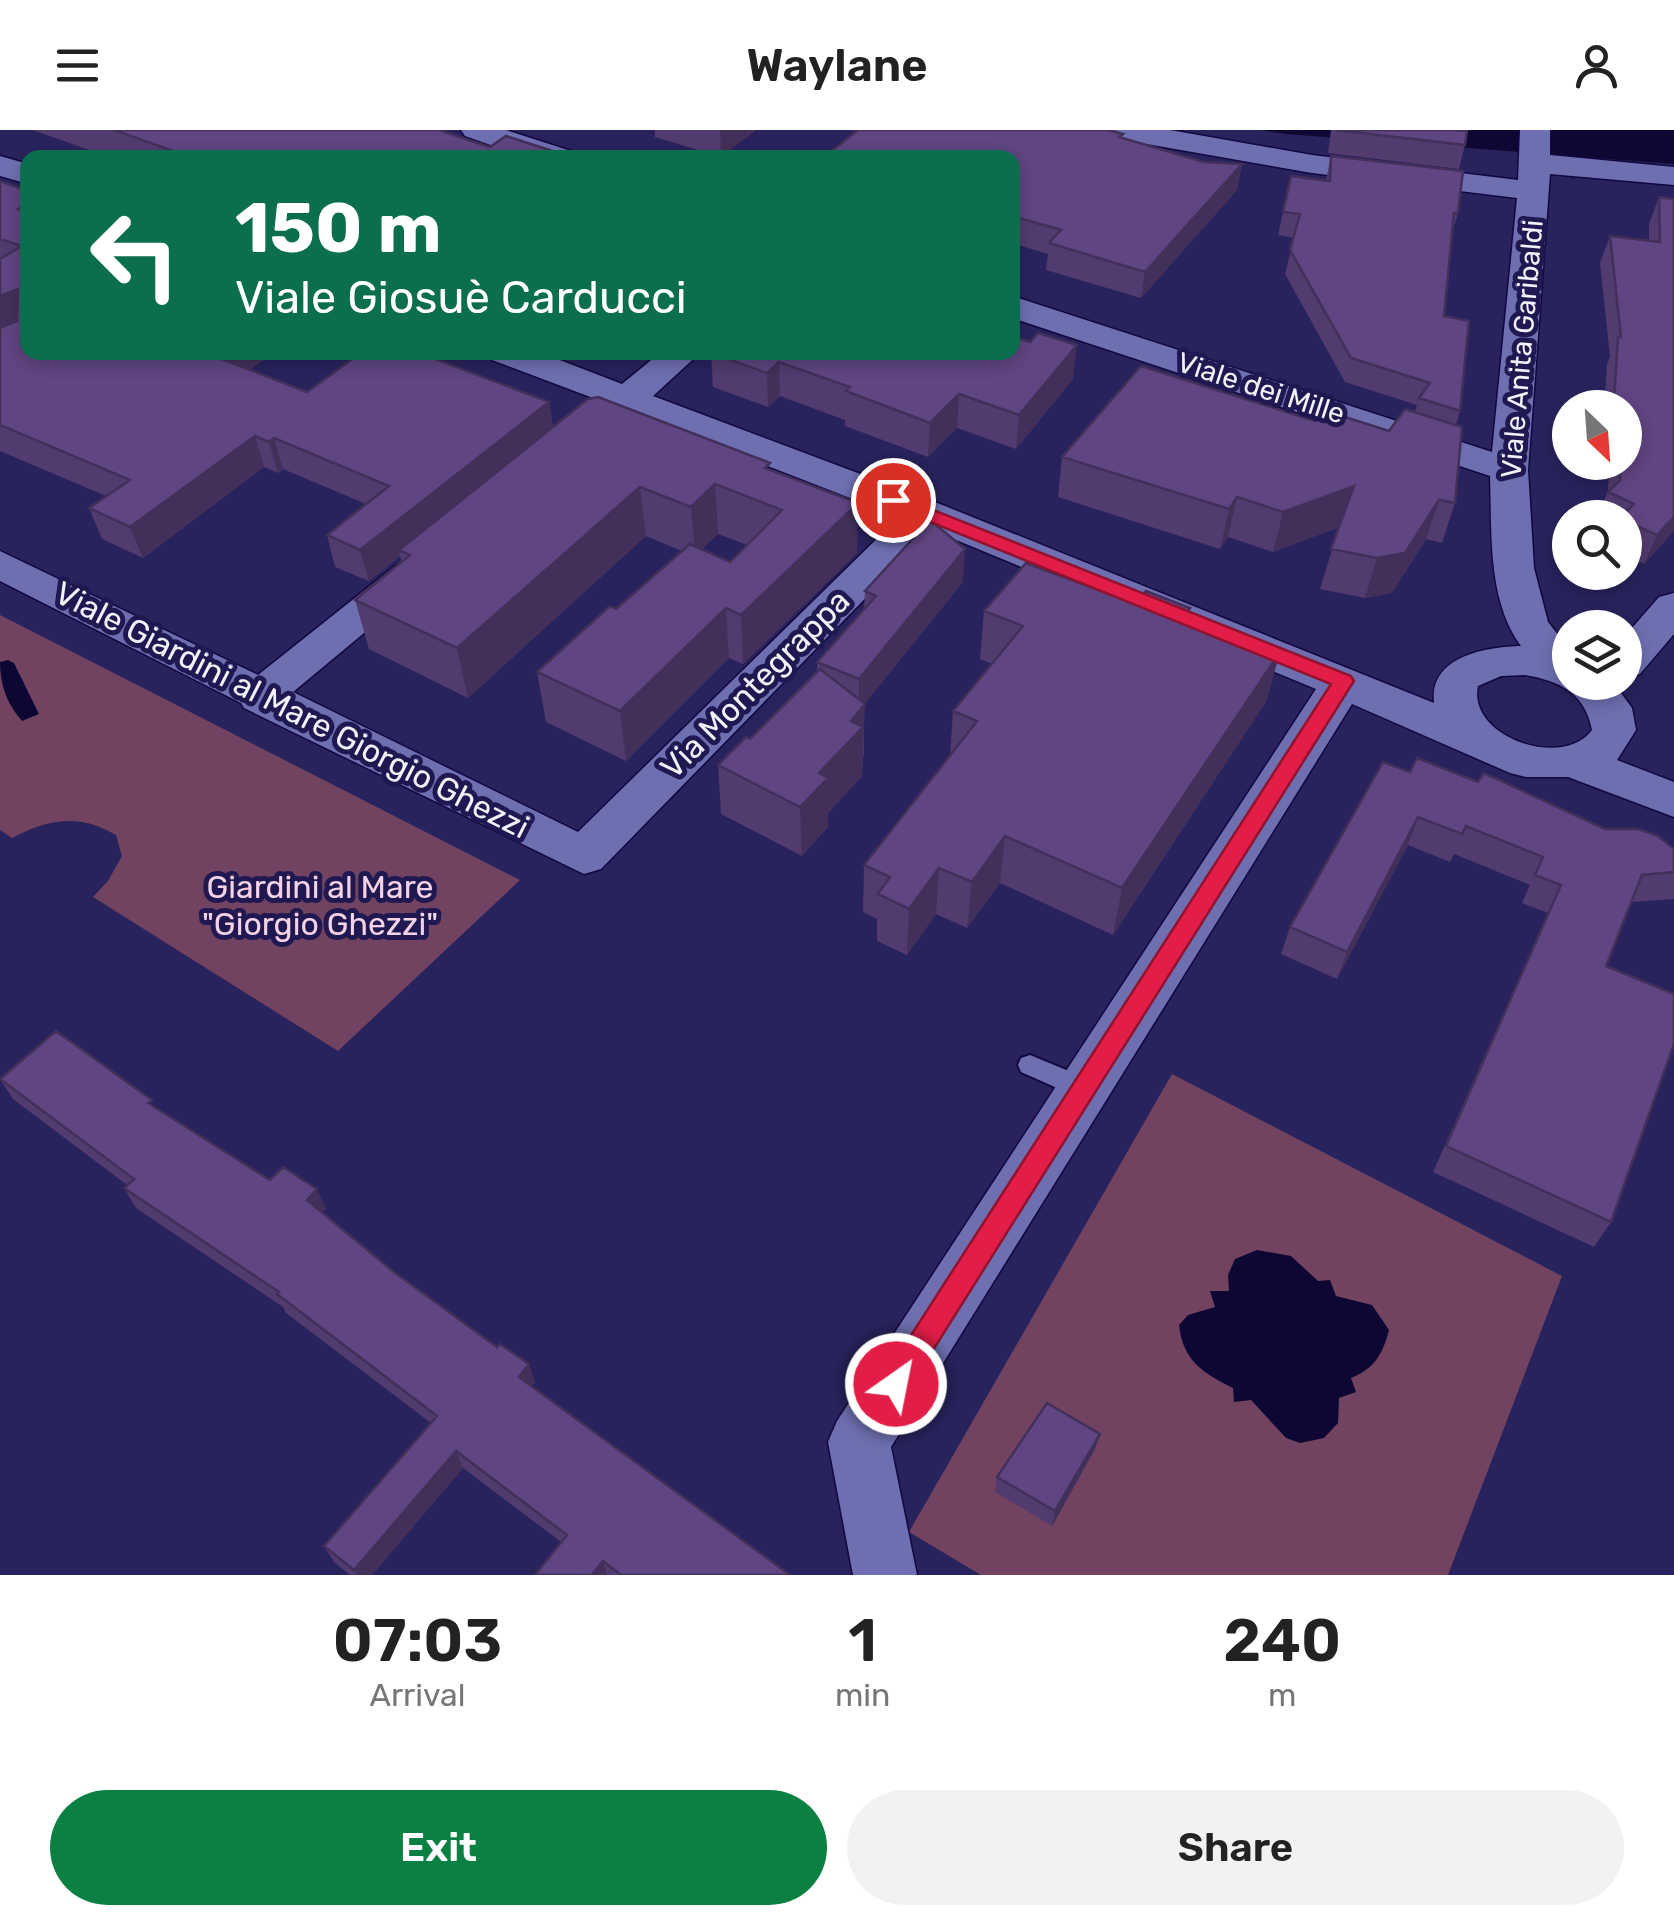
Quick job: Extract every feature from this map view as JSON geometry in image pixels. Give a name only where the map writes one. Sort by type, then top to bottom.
[{"type":"street","points":[[476,130],[536,150]]},
{"type":"street","points":[[1118,130],[1312,164],[1534,162],[1674,176]]},
{"type":"street","name":"Viale Anita Garibaldi","points":[[1534,162],[1509,470],[1514,568],[1528,625],[1552,644]]},
{"type":"street","name":"Viale dei Mille","points":[[1020,309],[1509,470]]},
{"type":"street","points":[[526,360],[926,513],[1344,681],[1526,762],[1553,766],[1577,763],[1596,755],[1610,742],[1614,726],[1605,700]]},
{"type":"street","points":[[582,435],[674,360]]},
{"type":"street","name":"Via Montegrappa","points":[[584,856],[926,513]]},
{"type":"street","points":[[259,697],[444,547]]},
{"type":"street","name":"Viale Giardini al Mare Giorgio Ghezzi","points":[[0,564],[259,697],[584,856]]},
{"type":"street","name":"Viale Anita Garibaldi","points":[[1476,668],[1514,568]]},
{"type":"street","points":[[1642,635],[1674,608]]},
{"type":"street","points":[[1344,681],[1413,680],[1522,658],[1552,666]]},
{"type":"street","points":[[1476,668],[1456,688],[1456,704],[1463,722],[1478,739]]},
{"type":"street","points":[[886,1575],[859,1442],[1344,681]]},
{"type":"street","points":[[1577,763],[1674,800]]},
{"type":"lane","points":[[1030,1065],[1084,1089]]},
{"type":"green space","name":"Giardini al Mare \"Giorgio Ghezzi\"","points":[[0,615],[520,880],[338,1051],[93,897],[108,881],[122,856],[116,835],[76,821],[38,826],[12,838],[0,830]]},
{"type":"green space","points":[[1172,1074],[1562,1276],[1448,1575],[981,1575],[909,1532]]},
{"type":"shaded area","points":[[1260,130],[1674,130],[1674,164],[1286,134]]},
{"type":"shaded area","points":[[0,662],[14,663],[39,714],[22,721],[3,686]]},
{"type":"shaded area","points":[[1257,1250],[1291,1256],[1318,1281],[1330,1280],[1336,1296],[1372,1305],[1389,1330],[1376,1360],[1351,1378],[1356,1392],[1339,1398],[1338,1423],[1324,1438],[1300,1443],[1286,1438],[1251,1400],[1234,1402],[1233,1388],[1196,1364],[1181,1337],[1179,1325],[1188,1315],[1215,1307],[1210,1291],[1229,1291],[1228,1275],[1235,1259]]},
{"type":"building","points":[[114,130],[439,130],[490,147],[506,136],[549,150],[170,150]]},
{"type":"building","points":[[858,130],[1109,130],[1123,134],[1119,137],[1204,162],[1242,164],[1145,272],[1049,243],[1061,230],[1020,218],[1020,150],[833,150]]},
{"type":"building","points":[[1336,130],[1455,130],[1467,131],[1465,145]]},
{"type":"building","points":[[1331,156],[1463,171],[1458,213],[1454,213],[1444,316],[1469,321],[1460,411],[1419,398],[1430,383],[1351,358],[1290,250],[1300,214],[1283,212],[1291,176],[1330,181]]},
{"type":"building","points":[[0,181],[20,188],[20,245],[0,239]]},
{"type":"building","points":[[1659,197],[1674,199],[1674,517],[1657,535],[1642,528],[1642,500],[1625,500],[1608,492],[1620,480],[1642,480],[1642,390],[1615,390],[1621,337],[1610,236],[1660,242]]},
{"type":"building","points":[[20,247],[20,360],[224,360],[307,392],[351,360],[438,360],[549,402],[360,550],[327,535],[389,486],[274,438],[269,442],[255,436],[130,527],[89,508],[130,480],[0,425],[0,328],[17,321],[18,289],[0,296],[0,259]]},
{"type":"building","points":[[1038,333],[1077,345],[1019,415],[959,394],[930,423],[846,391],[850,387],[779,362],[767,373],[731,360],[1020,360],[1020,339],[1030,342]]},
{"type":"building","points":[[1141,366],[1315,421],[1323,410],[1389,431],[1405,409],[1462,427],[1455,503],[1439,500],[1405,553],[1377,558],[1331,549],[1354,486],[1283,512],[1237,497],[1229,509],[1062,457]]},
{"type":"building","points":[[598,397],[770,463],[765,468],[858,503],[741,615],[726,608],[620,711],[537,672],[610,606],[616,609],[690,544],[730,562],[782,510],[715,484],[691,507],[640,487],[457,648],[355,600],[410,555],[399,550],[588,399]]},
{"type":"building","points":[[930,520],[965,549],[859,679],[817,662],[876,596],[865,591]]},
{"type":"building","points":[[1026,563],[1136,604],[1146,591],[1190,608],[1184,616],[1280,652],[1122,888],[1005,836],[972,882],[939,868],[909,909],[878,894],[890,877],[864,865],[977,721],[953,711],[1023,626],[984,611]]},
{"type":"building","points":[[820,669],[865,704],[851,721],[863,727],[819,773],[828,778],[800,807],[718,765],[746,737],[750,739]]},
{"type":"building","points":[[1417,758],[1478,782],[1484,773],[1605,829],[1638,829],[1658,836],[1674,849],[1674,872],[1642,875],[1606,966],[1674,994],[1674,1044],[1611,1222],[1446,1146],[1561,885],[1535,875],[1543,857],[1466,826],[1462,834],[1418,817],[1347,952],[1290,927],[1383,762],[1410,772]]},
{"type":"building","points":[[56,1031],[152,1100],[148,1103],[270,1180],[283,1167],[317,1189],[307,1200],[394,1272],[497,1347],[500,1344],[529,1364],[519,1377],[790,1575],[621,1575],[603,1561],[592,1575],[535,1575],[567,1535],[456,1451],[354,1570],[324,1546],[437,1416],[279,1292],[124,1188],[134,1179],[0,1079]]},
{"type":"building","points":[[1047,1403],[1100,1434],[1055,1511],[997,1477]]},
{"type":"route","points":[[893,500],[1344,681],[896,1384]]}]
